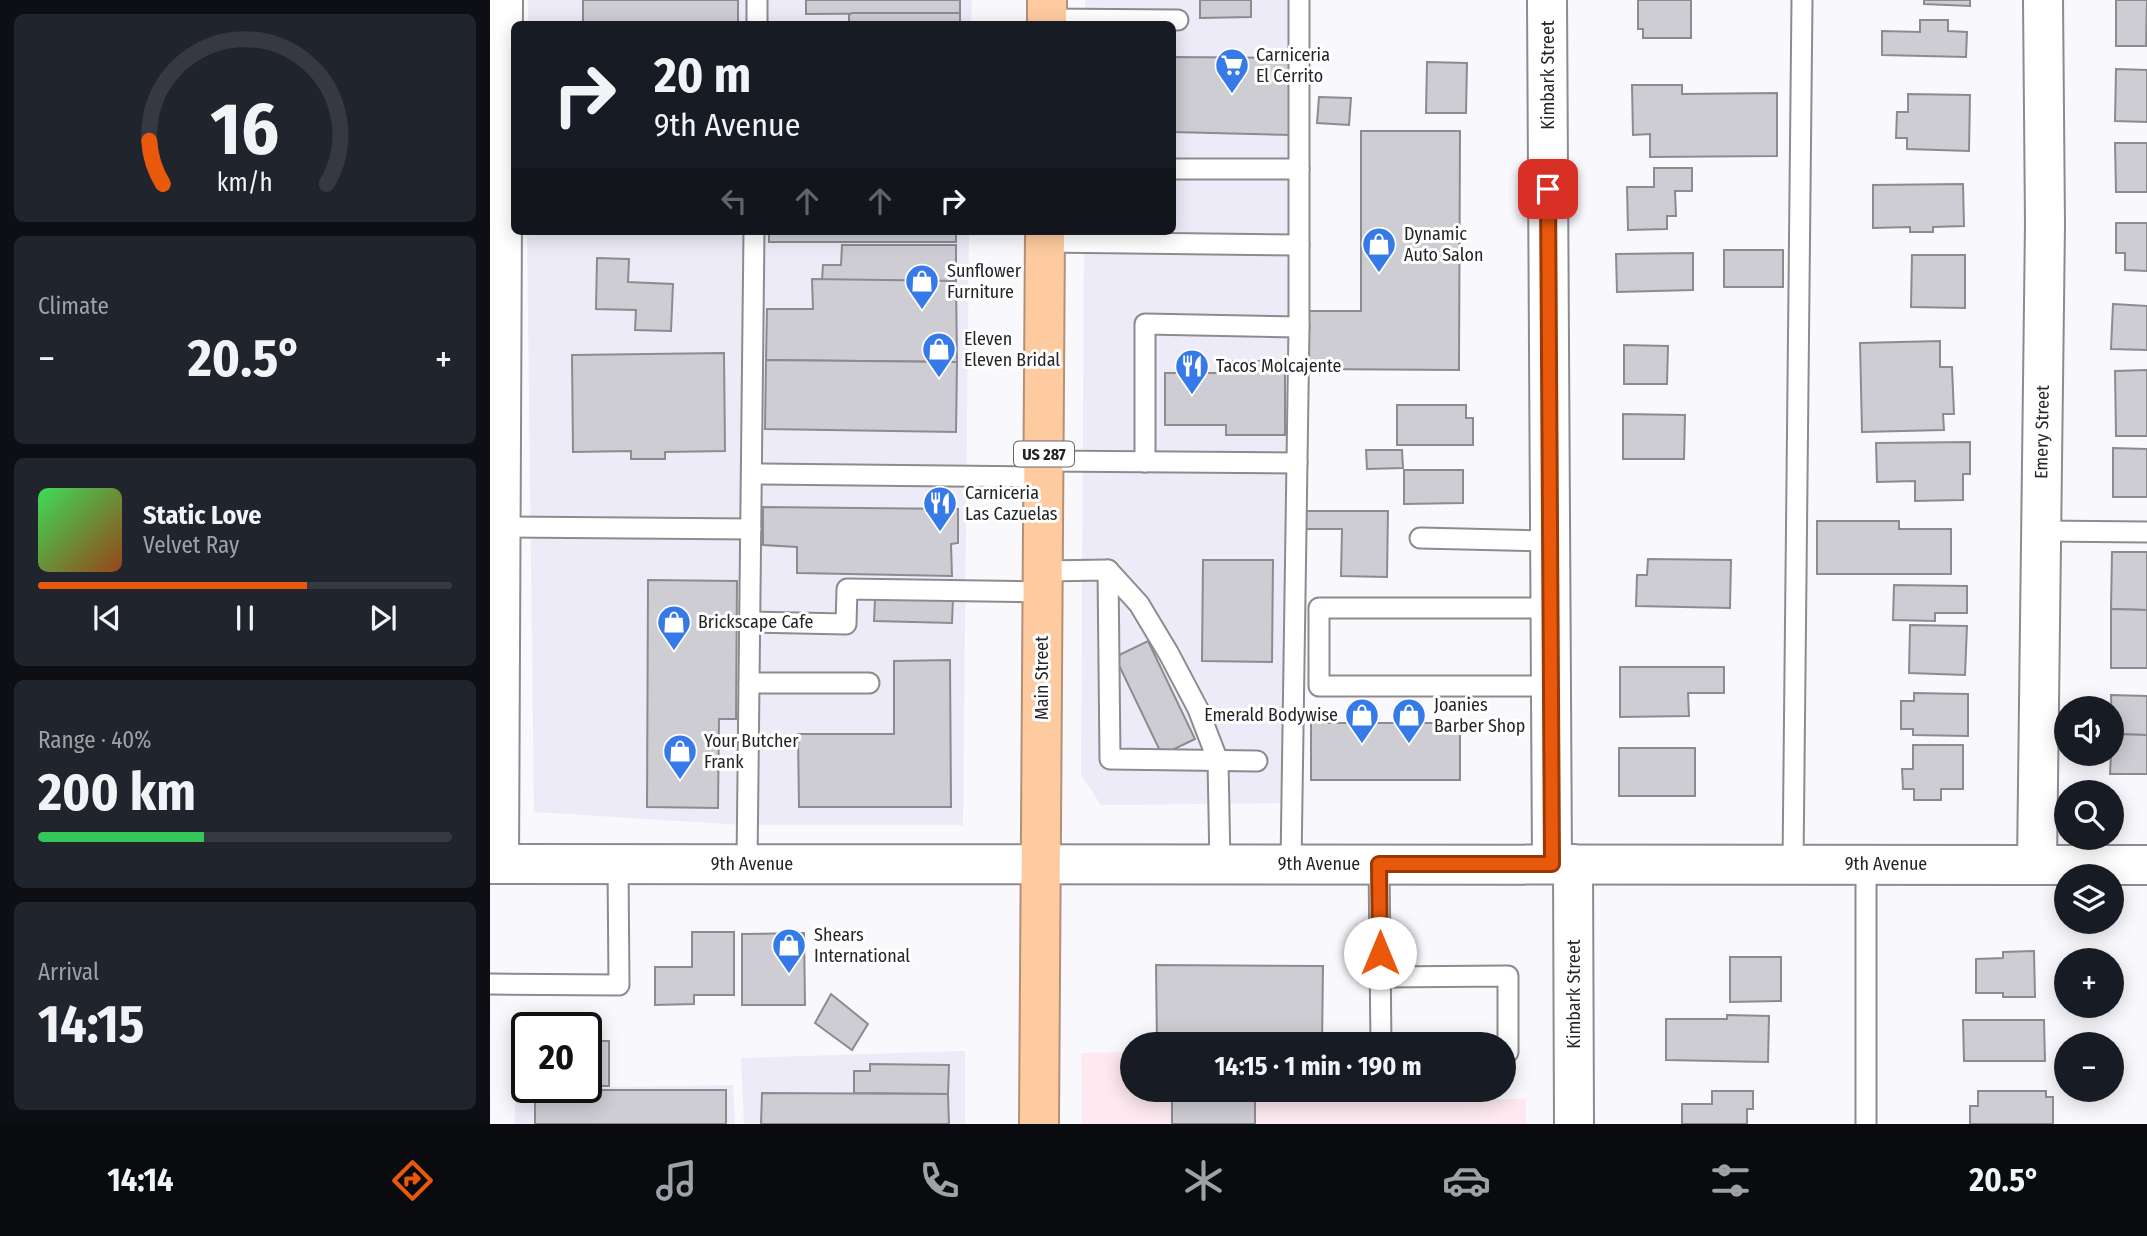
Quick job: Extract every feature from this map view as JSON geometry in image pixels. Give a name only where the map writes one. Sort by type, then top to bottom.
[{"type":"highway","name":"Main Street","points":[[1039,1124],[1045,236]]},
{"type":"street","points":[[493,871],[503,0]]},
{"type":"street","name":"Kimbark Street","points":[[1547,0],[1550,686],[1562,864],[1574,1124]]},
{"type":"street","name":"Emery Street","points":[[2037,864],[2045,224],[2043,0]]},
{"type":"street","name":"9th Avenue","points":[[493,871],[618,864],[2147,865]]},
{"type":"lane","points":[[757,0],[757,21]]},
{"type":"lane","points":[[1291,864],[1299,327],[1299,0]]},
{"type":"lane","points":[[1793,864],[1802,0]]},
{"type":"lane","points":[[1047,14],[1178,20]]},
{"type":"lane","points":[[1176,169],[1300,169]]},
{"type":"lane","points":[[747,864],[754,235]]},
{"type":"lane","points":[[1045,236],[1299,246]]},
{"type":"lane","points":[[1146,462],[1145,324],[1299,327]]},
{"type":"lane","points":[[752,474],[1044,469],[1146,462],[1297,463]]},
{"type":"lane","points":[[497,512],[751,530]]},
{"type":"lane","points":[[2041,531],[2147,532]]},
{"type":"lane","points":[[1420,538],[1550,541]]},
{"type":"lane","points":[[750,622],[845,624],[847,589],[1043,581],[1108,570]]},
{"type":"lane","points":[[1108,570],[1110,760],[1257,761]]},
{"type":"lane","points":[[1108,570],[1139,604],[1169,654],[1198,709],[1218,761],[1220,864]]},
{"type":"lane","points":[[1550,686],[1319,686],[1319,608],[1551,608]]},
{"type":"lane","points":[[749,683],[869,683]]},
{"type":"lane","points":[[490,984],[619,985],[618,864]]},
{"type":"lane","points":[[1379,864],[1381,1032]]},
{"type":"lane","points":[[1866,864],[1866,1124]]},
{"type":"lane","points":[[1380,977],[1508,976],[1508,1032]]},
{"type":"shaded area","points":[[528,0],[972,0],[971,21],[528,21]]},
{"type":"shaded area","points":[[1085,0],[1295,0],[1286,803],[1101,805],[1081,775],[1084,235],[1176,235],[1176,21],[1085,21]]},
{"type":"shaded area","points":[[527,235],[969,235],[963,825],[742,825],[534,812]]},
{"type":"shaded area","points":[[965,1051],[965,1124],[744,1124],[741,1058]]},
{"type":"shaded area","points":[[1120,1052],[1120,1102],[1516,1102],[1516,1099],[1526,1099],[1526,1124],[1082,1124],[1081,1053]]},
{"type":"shaded area","points":[[733,1085],[735,1124],[514,1124],[515,1103],[602,1103],[602,1087]]},
{"type":"building","points":[[583,0],[738,0],[738,21],[583,21]]},
{"type":"building","points":[[806,0],[960,0],[960,13],[806,14]]},
{"type":"building","points":[[1200,0],[1251,0],[1251,17],[1200,18]]},
{"type":"building","points":[[1638,0],[1691,0],[1691,38],[1643,38],[1643,29],[1638,29]]},
{"type":"building","points":[[1924,0],[1970,0],[1970,6],[1924,4]]},
{"type":"building","points":[[2116,0],[2147,0],[2146,46],[2116,46]]},
{"type":"building","points":[[960,13],[960,21],[849,21],[849,15]]},
{"type":"building","points":[[1920,20],[1948,20],[1948,31],[1967,32],[1966,57],[1882,55],[1882,31],[1920,32]]},
{"type":"building","name":"Carniceria El Cerrito","points":[[1176,57],[1292,58],[1292,135],[1176,132]]},
{"type":"building","points":[[1427,62],[1467,63],[1466,113],[1426,113]]},
{"type":"building","points":[[2116,69],[2147,70],[2147,122],[2115,121]]},
{"type":"building","points":[[1632,85],[1682,85],[1682,94],[1777,93],[1777,156],[1650,157],[1650,134],[1633,135]]},
{"type":"building","points":[[1908,94],[1970,95],[1969,151],[1907,149],[1907,138],[1896,138],[1897,112],[1908,112]]},
{"type":"building","points":[[1319,97],[1351,98],[1349,125],[1317,123]]},
{"type":"building","points":[[1361,131],[1460,131],[1459,370],[1308,369],[1308,311],[1361,311]]},
{"type":"building","points":[[2115,143],[2147,143],[2147,192],[2116,192]]},
{"type":"building","points":[[1654,168],[1692,168],[1692,191],[1675,191],[1676,216],[1667,216],[1667,229],[1628,230],[1627,187],[1654,187]]},
{"type":"building","points":[[1963,184],[1964,226],[1933,227],[1933,232],[1910,232],[1910,227],[1873,228],[1873,185]]},
{"type":"building","points":[[2116,223],[2147,223],[2147,271],[2125,270],[2125,253],[2116,253]]},
{"type":"building","points":[[769,235],[956,235],[956,242],[769,242]]},
{"type":"building","points":[[842,245],[956,245],[956,281],[822,280],[823,265],[841,265]]},
{"type":"building","points":[[1724,250],[1783,250],[1783,287],[1724,287]]},
{"type":"building","points":[[1693,253],[1693,290],[1617,292],[1616,254]]},
{"type":"building","points":[[1912,255],[1965,255],[1965,308],[1911,307]]},
{"type":"building","points":[[597,258],[629,259],[628,282],[673,284],[671,331],[635,330],[636,310],[596,309]]},
{"type":"building","points":[[812,279],[956,281],[957,362],[766,360],[767,309],[813,309]]},
{"type":"building","points":[[2113,304],[2147,306],[2147,350],[2111,349]]},
{"type":"building","points":[[1940,341],[1940,367],[1952,367],[1954,414],[1943,414],[1944,430],[1862,432],[1860,343]]},
{"type":"building","points":[[1624,345],[1668,346],[1667,384],[1624,384]]},
{"type":"building","points":[[724,353],[725,451],[665,452],[665,459],[631,459],[631,451],[573,452],[572,355]]},
{"type":"building","points":[[766,360],[957,362],[956,432],[765,429]]},
{"type":"building","points":[[1227,361],[1285,361],[1285,435],[1226,435],[1226,425],[1165,425],[1165,373],[1227,373]]},
{"type":"building","points":[[2147,370],[2147,436],[2116,436],[2115,371]]},
{"type":"building","points":[[1397,405],[1466,405],[1466,418],[1473,418],[1473,445],[1397,445]]},
{"type":"building","points":[[1623,414],[1685,415],[1684,459],[1623,459]]},
{"type":"building","points":[[1970,442],[1970,474],[1963,474],[1963,500],[1915,501],[1915,481],[1877,482],[1876,443]]},
{"type":"building","points":[[2113,448],[2147,449],[2147,497],[2113,497]]},
{"type":"building","points":[[1366,450],[1402,450],[1403,468],[1367,469]]},
{"type":"building","points":[[1404,470],[1463,470],[1463,503],[1404,504]]},
{"type":"building","points":[[763,507],[958,509],[958,543],[951,544],[952,576],[797,573],[797,547],[763,545]]},
{"type":"building","points":[[1304,511],[1388,511],[1387,577],[1341,576],[1342,529],[1303,529]]},
{"type":"building","points":[[1817,521],[1899,521],[1899,529],[1951,529],[1951,574],[1817,574]]},
{"type":"building","points":[[2112,552],[2147,552],[2147,610],[2111,609]]},
{"type":"building","points":[[1648,559],[1731,560],[1730,608],[1636,606],[1637,575],[1647,575]]},
{"type":"building","points":[[1203,560],[1273,560],[1272,662],[1202,661]]},
{"type":"building","points":[[648,580],[737,581],[736,719],[719,719],[718,808],[647,807]]},
{"type":"building","points":[[1894,585],[1967,586],[1967,613],[1935,613],[1935,621],[1893,620]]},
{"type":"building","points":[[953,598],[952,623],[874,621],[875,599]]},
{"type":"building","points":[[2111,609],[2147,610],[2147,668],[2111,668]]},
{"type":"building","points":[[1910,625],[1967,626],[1965,675],[1909,673]]},
{"type":"building","points":[[1148,641],[1195,739],[1162,755],[1115,657]]},
{"type":"building","points":[[950,660],[951,807],[799,807],[798,734],[894,734],[894,661]]},
{"type":"building","points":[[1620,667],[1724,667],[1724,693],[1688,693],[1689,716],[1620,717]]},
{"type":"building","points":[[1914,693],[1968,694],[1968,736],[1913,735],[1913,729],[1901,729],[1901,701],[1914,701]]},
{"type":"building","points":[[2111,695],[2147,696],[2147,735],[2124,734],[2124,696]]},
{"type":"building","points":[[1311,723],[1460,723],[1460,780],[1311,780]]},
{"type":"building","points":[[2124,734],[2147,735],[2147,774],[2110,774],[2110,766],[2124,766]]},
{"type":"building","points":[[1913,745],[1963,745],[1963,789],[1941,789],[1941,800],[1914,800],[1914,789],[1903,789],[1902,769],[1913,769]]},
{"type":"building","points":[[1619,748],[1695,748],[1695,796],[1619,796]]},
{"type":"building","points":[[692,932],[734,932],[734,995],[694,995],[694,1004],[655,1005],[655,967],[692,967]]},
{"type":"building","points":[[804,933],[805,1005],[742,1005],[742,934]]},
{"type":"building","points":[[2034,951],[2035,997],[2003,997],[2003,993],[1976,993],[1976,959],[2003,958],[2003,952]]},
{"type":"building","points":[[1730,957],[1781,957],[1781,1001],[1730,1002]]},
{"type":"building","points":[[1156,965],[1323,966],[1322,1032],[1157,1032]]},
{"type":"building","points":[[831,994],[868,1024],[852,1050],[815,1023]]},
{"type":"building","points":[[1727,1015],[1769,1016],[1768,1062],[1666,1060],[1666,1019],[1727,1019]]},
{"type":"building","points":[[1963,1020],[2044,1020],[2045,1061],[1964,1061]]},
{"type":"building","points":[[602,1041],[609,1041],[609,1086],[602,1086]]},
{"type":"building","points":[[870,1064],[949,1065],[948,1094],[854,1093],[854,1071],[870,1071]]},
{"type":"building","points":[[602,1090],[726,1090],[726,1124],[535,1124],[535,1103],[602,1103]]},
{"type":"building","points":[[1712,1091],[1753,1091],[1753,1109],[1747,1109],[1747,1124],[1682,1124],[1682,1104],[1712,1104]]},
{"type":"building","points":[[1978,1091],[2046,1091],[2046,1097],[2053,1097],[2053,1124],[1970,1124],[1970,1106],[1978,1106]]},
{"type":"building","points":[[762,1093],[948,1094],[949,1124],[761,1124]]},
{"type":"building","points":[[1172,1102],[1255,1102],[1255,1124],[1172,1124]]},
{"type":"place","name":"Carniceria El Cerrito","points":[[1232,95]]},
{"type":"place","name":"Dynamic Auto Salon","points":[[1379,274]]},
{"type":"place","name":"Sunflower Furniture","points":[[922,311]]},
{"type":"place","name":"Eleven Eleven Bridal","points":[[939,379]]},
{"type":"place","name":"Tacos Molcajente","points":[[1192,396]]},
{"type":"place","name":"Carniceria Las Cazuelas","points":[[940,533]]},
{"type":"place","name":"Brickscape Cafe","points":[[674,652]]},
{"type":"place","name":"Emerald Bodywise","points":[[1362,745]]},
{"type":"place","name":"Joanies Barber Shop","points":[[1409,745]]},
{"type":"place","name":"Your Butcher Frank","points":[[680,781]]},
{"type":"place","name":"Shears International","points":[[789,975]]},
{"type":"route","points":[[1380,953],[1379,864],[1552,864],[1548,189]]}]
